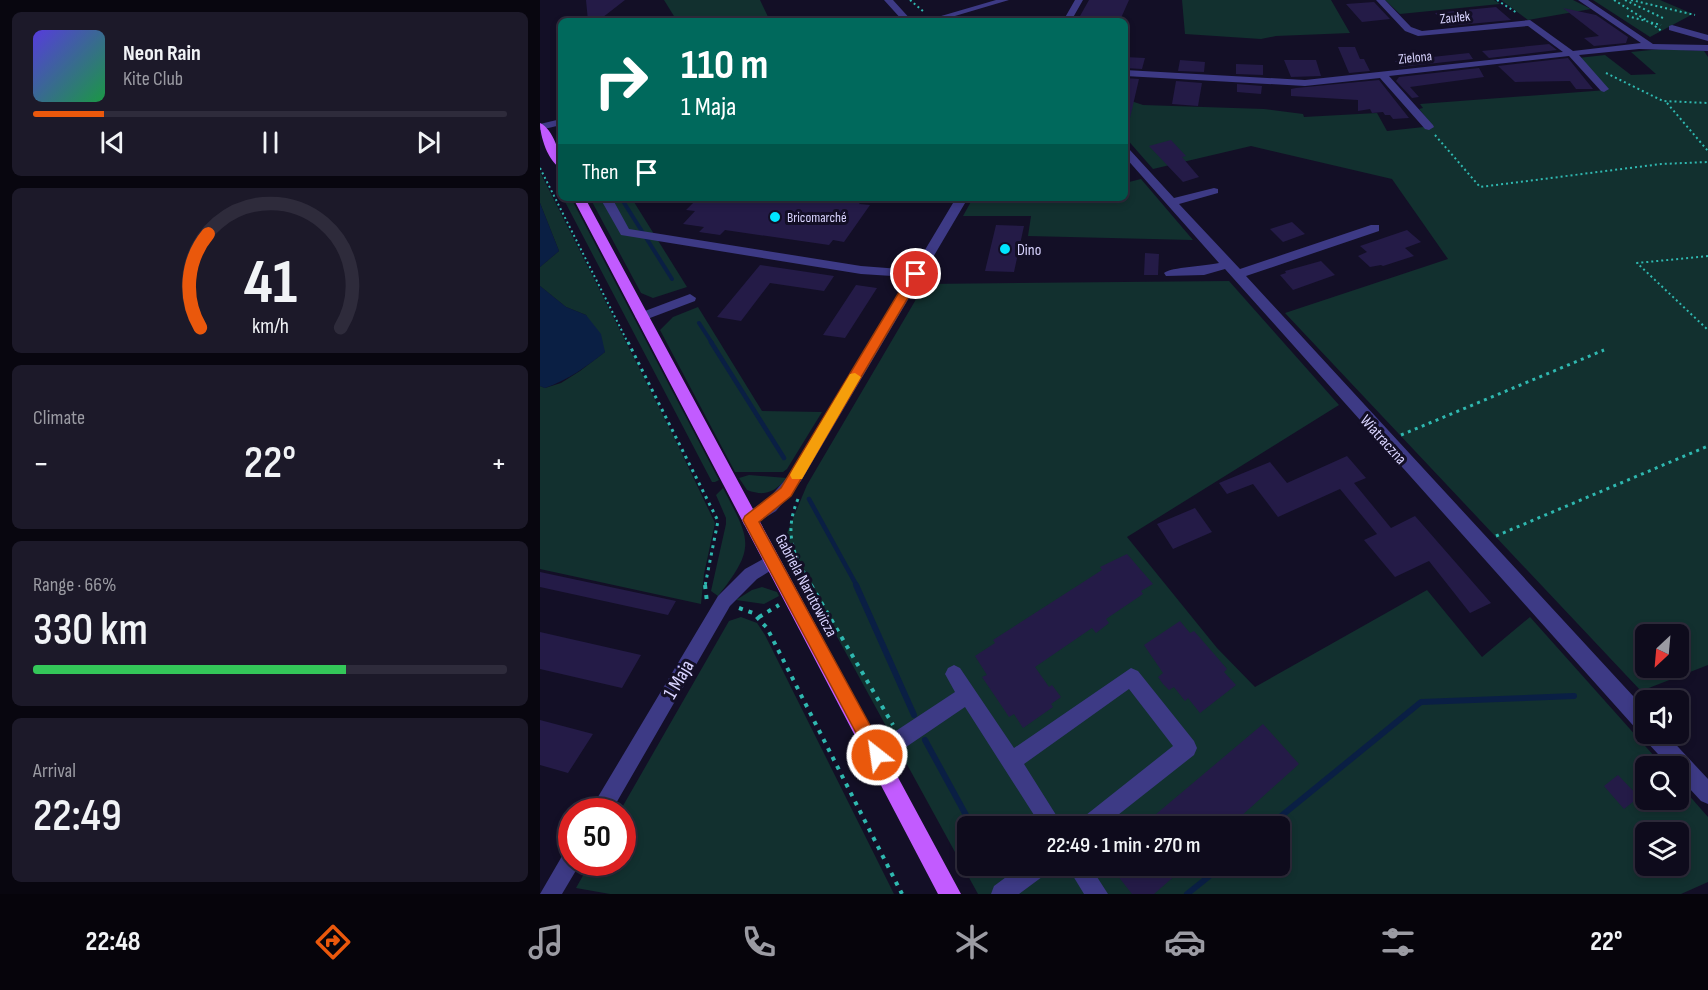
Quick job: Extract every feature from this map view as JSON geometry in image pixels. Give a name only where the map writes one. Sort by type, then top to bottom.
[{"type":"main road","points":[[540,127],[558,160]]},
{"type":"main road","name":"Gabriela Narutowicza","points":[[581,201],[950,894]]},
{"type":"street","points":[[888,0],[905,18]]},
{"type":"street","points":[[928,18],[1005,0]]},
{"type":"street","points":[[1069,18],[1079,0]]},
{"type":"street","name":"Zaułek","points":[[1380,0],[1408,29],[1421,34],[1530,23]]},
{"type":"street","points":[[1582,0],[1612,18],[1650,46]]},
{"type":"street","points":[[1530,23],[1574,57],[1604,89]]},
{"type":"street","points":[[1668,27],[1708,38]]},
{"type":"street","name":"Zielona","points":[[1128,73],[1291,83],[1574,57],[1650,46],[1708,48]]},
{"type":"street","points":[[1383,75],[1429,127]]},
{"type":"street","points":[[540,127],[558,123]]},
{"type":"street","name":"Wiatraczna","points":[[1128,154],[1635,713]]},
{"type":"street","points":[[1170,203],[1214,191]]},
{"type":"street","points":[[608,201],[625,232],[861,270],[916,274]]},
{"type":"street","points":[[750,520],[786,492],[960,201]]},
{"type":"street","points":[[1170,273],[1231,270],[1375,228]]},
{"type":"street","points":[[642,317],[690,298]]},
{"type":"street","name":"1 Maja","points":[[607,798],[724,601],[751,574],[772,561]]},
{"type":"street","points":[[954,674],[1046,816]]},
{"type":"street","points":[[1011,762],[1131,676],[1187,748],[1101,816]]},
{"type":"street","points":[[877,755],[967,695]]},
{"type":"street","points":[[1662,744],[1708,794]]},
{"type":"street","points":[[550,894],[561,876]]},
{"type":"street","points":[[1002,894],[1025,876]]},
{"type":"street","points":[[1084,876],[1096,894]]},
{"type":"path","points":[[910,0],[928,18]]},
{"type":"path","points":[[1497,0],[1530,23]]},
{"type":"path","points":[[1614,0],[1649,21],[1668,27]]},
{"type":"path","points":[[1625,0],[1668,27]]},
{"type":"path","points":[[1631,0],[1695,15]]},
{"type":"path","points":[[1626,15],[1668,27]]},
{"type":"path","points":[[1574,57],[1666,102],[1708,151]]},
{"type":"path","points":[[1666,102],[1708,104]]},
{"type":"path","points":[[1429,127],[1480,187],[1661,164],[1708,162]]},
{"type":"path","points":[[540,168],[718,521],[704,597],[706,602],[712,605]]},
{"type":"path","points":[[1708,256],[1637,263],[1708,330]]},
{"type":"path","points":[[1394,438],[1604,350]]},
{"type":"path","points":[[1489,539],[1708,446]]},
{"type":"path","points":[[800,495],[790,527],[791,545],[797,561],[901,739]]},
{"type":"path","points":[[759,617],[783,603]]},
{"type":"path","points":[[734,607],[759,617],[767,628],[902,894]]},
{"type":"green space","points":[[664,0],[760,0],[769,18],[675,18]]},
{"type":"green space","points":[[1182,0],[1331,0],[1350,33],[1276,36],[1261,39],[1185,34]]},
{"type":"green space","points":[[1385,0],[1494,0],[1500,4],[1400,14]]},
{"type":"green space","points":[[1501,0],[1573,0],[1591,9],[1528,20]]},
{"type":"green space","points":[[1593,0],[1660,0],[1693,14],[1650,37]]},
{"type":"green space","points":[[1661,49],[1704,51],[1708,57],[1708,665],[1689,672],[1689,624],[1635,624],[1635,678],[1674,678],[1644,690],[1640,690],[1285,313],[1448,259],[1392,179],[1251,146],[1153,169],[1128,140],[1128,100],[1143,105],[1264,109],[1303,114],[1304,117],[1377,113],[1387,131],[1433,126],[1419,109],[1423,108],[1420,104],[1607,90],[1578,58],[1605,55],[1631,75],[1656,74],[1631,52]]},
{"type":"green space","points":[[540,172],[715,523],[704,574],[701,604],[540,569],[540,386],[545,388],[561,383],[605,352],[586,315],[566,307],[540,286],[540,267],[559,251],[540,203]]},
{"type":"green space","points":[[1141,179],[1193,240],[1028,236],[1031,216],[963,216],[971,201],[1128,201],[1128,182]]},
{"type":"green space","points":[[565,201],[573,201],[719,480],[712,482]]},
{"type":"green space","points":[[592,201],[637,201],[634,202],[687,287],[653,298],[641,293]]},
{"type":"green space","points":[[1229,281],[1339,405],[1127,537],[1217,648],[1255,687],[1427,590],[1482,657],[1530,617],[1635,735],[1635,744],[1643,744],[1654,756],[1635,756],[1635,810],[1689,810],[1689,795],[1708,817],[1708,882],[1681,894],[978,894],[968,876],[1290,876],[1290,816],[957,816],[957,856],[784,540],[807,485],[925,284]]},
{"type":"green space","points":[[698,307],[762,411],[822,412],[783,472],[735,472],[660,330],[673,317]]},
{"type":"green space","points":[[749,475],[787,478],[774,490],[759,493],[747,490],[739,478]]},
{"type":"green space","points":[[723,488],[744,532],[745,543],[744,554],[739,566],[718,596],[711,591],[726,524],[726,518],[716,495]]},
{"type":"green space","points":[[762,587],[777,592],[779,596],[764,604],[736,600],[752,590]]},
{"type":"green space","points":[[741,617],[757,623],[765,635],[894,894],[610,894],[576,888],[583,876],[636,876],[636,798],[627,798],[729,621]]},
{"type":"water","points":[[540,203],[559,251],[540,267]]},
{"type":"water","points":[[540,286],[566,307],[586,315],[601,334],[605,352],[576,373],[545,388],[540,386]]},
{"type":"building","points":[[586,0],[625,0],[602,18],[588,18]]},
{"type":"building","points":[[1089,0],[1129,0],[1121,18],[1080,16]]},
{"type":"building","points":[[1374,2],[1390,19],[1362,22],[1346,4]]},
{"type":"building","points":[[1496,7],[1511,20],[1448,26],[1435,13]]},
{"type":"building","points":[[1563,8],[1596,15],[1628,37],[1626,43],[1594,46],[1584,38],[1599,36]]},
{"type":"building","points":[[1549,44],[1557,50],[1489,58],[1482,51]]},
{"type":"building","points":[[1338,47],[1355,47],[1360,59],[1364,59],[1370,71],[1349,73]]},
{"type":"building","points":[[1469,53],[1473,59],[1400,67],[1395,61]]},
{"type":"building","points":[[1128,57],[1145,58],[1142,69],[1128,68]]},
{"type":"building","points":[[1568,58],[1593,89],[1576,89],[1570,81],[1515,82],[1498,66]]},
{"type":"building","points":[[1180,60],[1205,62],[1204,72],[1178,71]]},
{"type":"building","points":[[1284,60],[1316,60],[1321,76],[1291,77]]},
{"type":"building","points":[[1236,64],[1263,65],[1263,75],[1236,74]]},
{"type":"building","points":[[1479,68],[1484,77],[1410,87],[1419,97],[1412,98],[1396,81],[1399,77]]},
{"type":"building","points":[[1128,78],[1139,79],[1130,118],[1128,118]]},
{"type":"building","points":[[1379,80],[1409,118],[1393,119],[1383,112],[1372,113],[1370,109],[1358,111],[1358,100],[1291,96],[1291,89],[1296,88]]},
{"type":"building","points":[[1176,81],[1202,83],[1198,106],[1172,104]]},
{"type":"building","points":[[1237,84],[1262,86],[1261,94],[1237,92]]},
{"type":"building","points":[[1171,140],[1186,156],[1182,157],[1199,177],[1183,182],[1149,146]]},
{"type":"building","name":"Bricomarché","points":[[695,201],[862,201],[859,204],[870,205],[844,242],[833,240],[829,245],[725,230],[720,235],[699,232],[704,227],[683,224],[695,211],[686,210]]},
{"type":"building","points":[[1292,222],[1305,234],[1283,242],[1270,229]]},
{"type":"building","name":"Dino","points":[[996,225],[1024,226],[1014,272],[985,271]]},
{"type":"building","points":[[1407,230],[1421,242],[1405,248],[1414,256],[1383,266],[1370,267],[1358,256],[1367,252],[1360,246]]},
{"type":"building","points":[[1145,253],[1159,254],[1158,275],[1144,275]]},
{"type":"building","points":[[1321,261],[1335,275],[1293,290],[1280,275],[1286,273],[1285,271]]},
{"type":"building","points":[[760,265],[834,276],[824,291],[770,283],[741,321],[717,317]]},
{"type":"building","points":[[856,285],[877,288],[845,338],[823,335]]},
{"type":"building","points":[[1347,456],[1366,478],[1354,483],[1391,528],[1415,516],[1491,603],[1470,613],[1429,561],[1395,577],[1364,540],[1377,534],[1340,489],[1278,517],[1253,484],[1227,494],[1219,483],[1270,462],[1287,483]]},
{"type":"building","points":[[1195,508],[1212,532],[1173,549],[1157,524]]},
{"type":"building","points":[[1127,554],[1153,584],[1141,591],[1143,594],[1106,619],[1109,623],[1096,633],[1092,628],[1035,667],[1049,687],[1052,685],[1061,697],[1051,704],[1053,707],[1023,728],[1014,714],[1009,717],[982,677],[987,675],[975,656],[995,643],[993,640],[1102,570],[1100,567]]},
{"type":"building","points":[[540,572],[676,601],[668,615],[540,587]]},
{"type":"building","points":[[1180,621],[1190,633],[1194,631],[1215,655],[1227,669],[1224,672],[1236,685],[1200,713],[1188,698],[1185,701],[1174,687],[1169,690],[1163,684],[1158,677],[1163,673],[1144,645]]},
{"type":"building","points":[[540,632],[641,655],[622,688],[540,669]]},
{"type":"building","points":[[540,720],[593,734],[568,773],[540,765]]},
{"type":"building","points":[[1263,724],[1299,764],[1241,816],[1154,816]]},
{"type":"building","points":[[1618,775],[1635,793],[1635,800],[1624,809],[1604,786]]},
{"type":"building","points":[[1118,876],[1175,876],[1154,894],[1132,894]]},
{"type":"waterway","points":[[623,201],[672,279]]},
{"type":"waterway","points":[[699,323],[712,343]]},
{"type":"waterway","points":[[711,342],[784,458]]},
{"type":"waterway","points":[[809,499],[857,586]]},
{"type":"waterway","points":[[856,585],[914,715]]},
{"type":"waterway","points":[[1281,816],[1421,702],[1574,696]]},
{"type":"waterway","points":[[925,740],[967,816]]},
{"type":"waterway","points":[[1187,894],[1210,876]]},
{"type":"slow traffic","points":[[797,475],[855,377]]},
{"type":"place","name":"Bricomarché","points":[[775,217]]},
{"type":"place","name":"Dino","points":[[1005,249]]},
{"type":"route","points":[[877,755],[750,520],[786,492],[916,274]]}]
